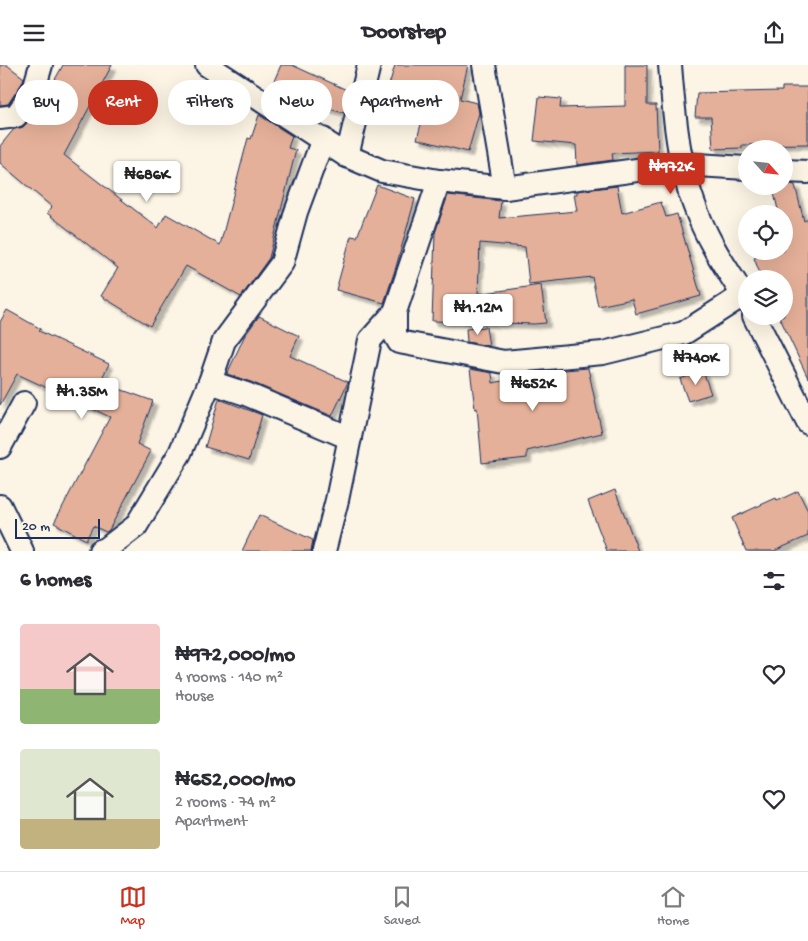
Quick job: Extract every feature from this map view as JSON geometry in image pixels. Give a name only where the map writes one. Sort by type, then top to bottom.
[{"type":"street","points":[[0,117],[16,116],[34,89],[40,65]]},
{"type":"street","points":[[207,65],[348,156],[382,171],[439,181],[505,188],[681,163],[738,167]]},
{"type":"street","points":[[348,156],[369,65]]},
{"type":"street","points":[[484,65],[505,188]]},
{"type":"street","points":[[670,65],[675,131],[691,199],[712,245],[738,287]]},
{"type":"street","points":[[100,551],[106,549],[136,527],[180,453],[210,382],[224,341],[282,263],[296,212],[323,139]]},
{"type":"street","points":[[793,171],[808,172]]},
{"type":"street","points":[[439,181],[395,313],[396,335],[399,342],[504,362],[603,353],[684,333],[738,302]]},
{"type":"street","points":[[324,551],[337,500],[370,340],[395,313]]},
{"type":"street","points":[[759,325],[808,423]]},
{"type":"street","points":[[210,382],[350,438]]},
{"type":"street","points":[[0,447],[24,403]]},
{"type":"street","points":[[0,506],[22,551]]},
{"type":"street","points":[[0,543],[17,551]]},
{"type":"building","points":[[0,65],[7,65],[24,78],[23,80],[15,80],[15,94],[8,104],[0,105]]},
{"type":"building","points":[[63,65],[112,65],[104,80],[88,80],[88,110],[64,155],[158,228],[166,214],[220,245],[248,138],[251,139],[259,115],[261,116],[261,125],[275,125],[292,136],[288,148],[296,150],[269,258],[241,297],[186,266],[150,326],[101,296],[118,268],[47,213],[52,207],[0,163],[0,146],[14,129],[25,125],[78,125],[78,80],[55,80]]},
{"type":"building","points":[[281,65],[292,65],[325,80],[274,80]]},
{"type":"building","points":[[395,65],[468,65],[460,99],[477,103],[479,113],[468,152],[417,139],[421,125],[459,125],[459,80],[391,80]]},
{"type":"building","points":[[625,65],[647,65],[647,105],[656,105],[658,151],[612,153],[613,160],[577,165],[576,145],[534,141],[539,97],[561,99],[560,108],[625,106]]},
{"type":"building","points":[[332,83],[342,88],[342,112],[332,110]]},
{"type":"building","points":[[782,87],[808,87],[808,144],[793,144],[793,140],[738,140],[738,148],[713,149],[711,117],[695,117],[697,93],[782,91]]},
{"type":"building","points":[[793,184],[795,185],[804,221],[808,219],[808,378],[783,325],[793,325],[793,270],[759,270],[755,260],[793,260],[793,205],[777,205],[774,195],[793,195]]},
{"type":"building","points":[[377,185],[415,199],[384,303],[336,290],[351,236],[357,237]]},
{"type":"building","points":[[617,186],[622,213],[661,202],[666,217],[677,214],[701,296],[636,314],[632,299],[598,306],[592,277],[529,284],[525,247],[480,243],[478,294],[541,285],[546,323],[432,321],[435,233],[448,195],[501,201],[499,218],[577,211],[574,194],[577,194],[577,191]]},
{"type":"building","points":[[7,310],[41,329],[39,331],[109,364],[100,382],[153,401],[137,444],[151,451],[109,530],[106,532],[93,526],[86,540],[54,523],[110,417],[17,374],[0,405],[0,322]]},
{"type":"building","points":[[259,316],[299,336],[290,356],[348,382],[332,416],[227,374],[244,337]]},
{"type":"building","points":[[486,327],[489,346],[467,342],[466,329]]},
{"type":"building","points":[[588,368],[602,433],[527,451],[527,458],[482,463],[477,408],[475,409],[470,369],[492,373],[493,383],[542,372]]},
{"type":"building","points":[[703,371],[711,394],[688,401],[680,379]]},
{"type":"building","points":[[219,399],[262,415],[249,460],[205,447]]},
{"type":"building","points":[[615,490],[638,551],[607,551],[588,501]]},
{"type":"building","points":[[798,491],[808,511],[808,536],[774,551],[746,551],[732,518],[776,498],[777,501]]},
{"type":"building","points":[[259,515],[313,540],[311,551],[242,551]]}]
